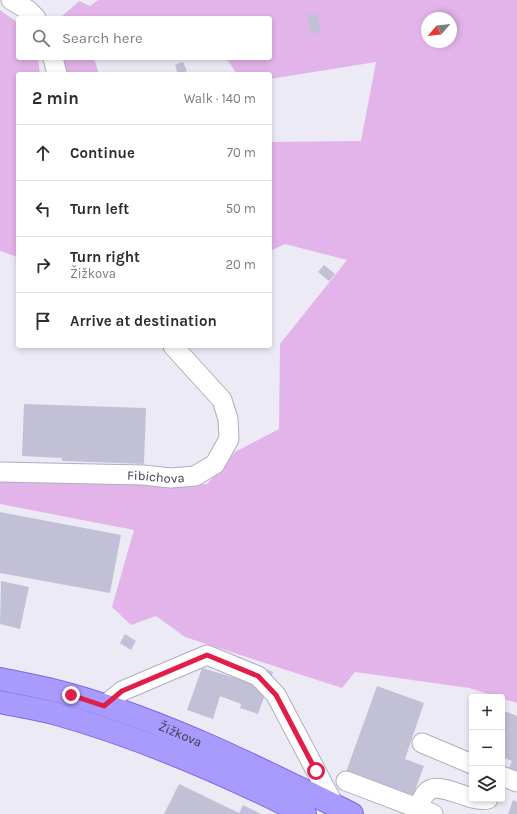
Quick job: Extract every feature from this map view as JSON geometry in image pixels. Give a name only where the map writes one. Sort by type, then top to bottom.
[{"type":"main road","name":"Žižkova","points":[[0,679],[71,695],[149,721],[222,750],[343,810]]},
{"type":"main road","name":"Žižkova","points":[[0,702],[56,714],[140,741],[208,768],[305,814]]},
{"type":"street","points":[[11,0],[28,10],[34,16]]},
{"type":"street","points":[[54,60],[56,72]]},
{"type":"street","name":"Fibichova","points":[[0,472],[143,475],[171,478],[195,476],[215,464],[229,439],[228,419],[222,400],[175,348]]},
{"type":"street","points":[[104,706],[122,691],[207,655],[258,676],[276,695],[343,810]]},
{"type":"street","points":[[422,744],[469,763]]},
{"type":"street","points":[[346,781],[426,811],[426,793],[432,789],[443,788],[469,798]]},
{"type":"shaded area","points":[[98,0],[517,0],[517,703],[505,699],[505,694],[488,694],[469,688],[355,672],[342,688],[185,637],[156,616],[131,625],[112,607],[134,530],[0,504],[0,481],[207,484],[235,452],[279,429],[280,344],[347,260],[285,244],[272,250],[272,142],[361,141],[376,62],[272,79],[272,72],[236,72],[227,60],[272,60],[272,16],[62,16],[79,1],[90,6]]},
{"type":"shaded area","points":[[0,10],[16,22],[16,60],[38,60],[40,72],[16,72],[16,256],[0,251]]},
{"type":"shaded area","points":[[61,60],[95,60],[98,72],[64,72]]},
{"type":"building","points":[[317,13],[321,32],[311,34],[307,15]]},
{"type":"building","points":[[183,62],[187,71],[177,72],[175,65]]},
{"type":"building","points":[[324,265],[335,274],[329,281],[318,272]]},
{"type":"building","points":[[24,404],[146,408],[144,464],[62,461],[62,458],[22,456]]},
{"type":"building","points":[[0,512],[121,535],[110,593],[0,573]]},
{"type":"building","points":[[1,581],[29,587],[20,629],[0,624]]},
{"type":"building","points":[[125,634],[136,641],[131,650],[120,643]]},
{"type":"building","points":[[255,665],[273,672],[258,714],[240,708],[241,704],[220,696],[213,719],[187,710],[202,668],[249,682]]},
{"type":"building","points":[[377,686],[424,703],[405,759],[424,766],[413,796],[346,772]]},
{"type":"building","points":[[505,711],[517,716],[517,771],[509,768],[512,761],[505,758]]},
{"type":"building","points":[[179,784],[239,813],[243,805],[261,814],[164,814]]},
{"type":"building","points":[[513,800],[517,802],[517,814],[508,814]]},
{"type":"route","points":[[71,695],[104,706],[122,691],[207,655],[258,676],[276,695],[316,771]]}]
